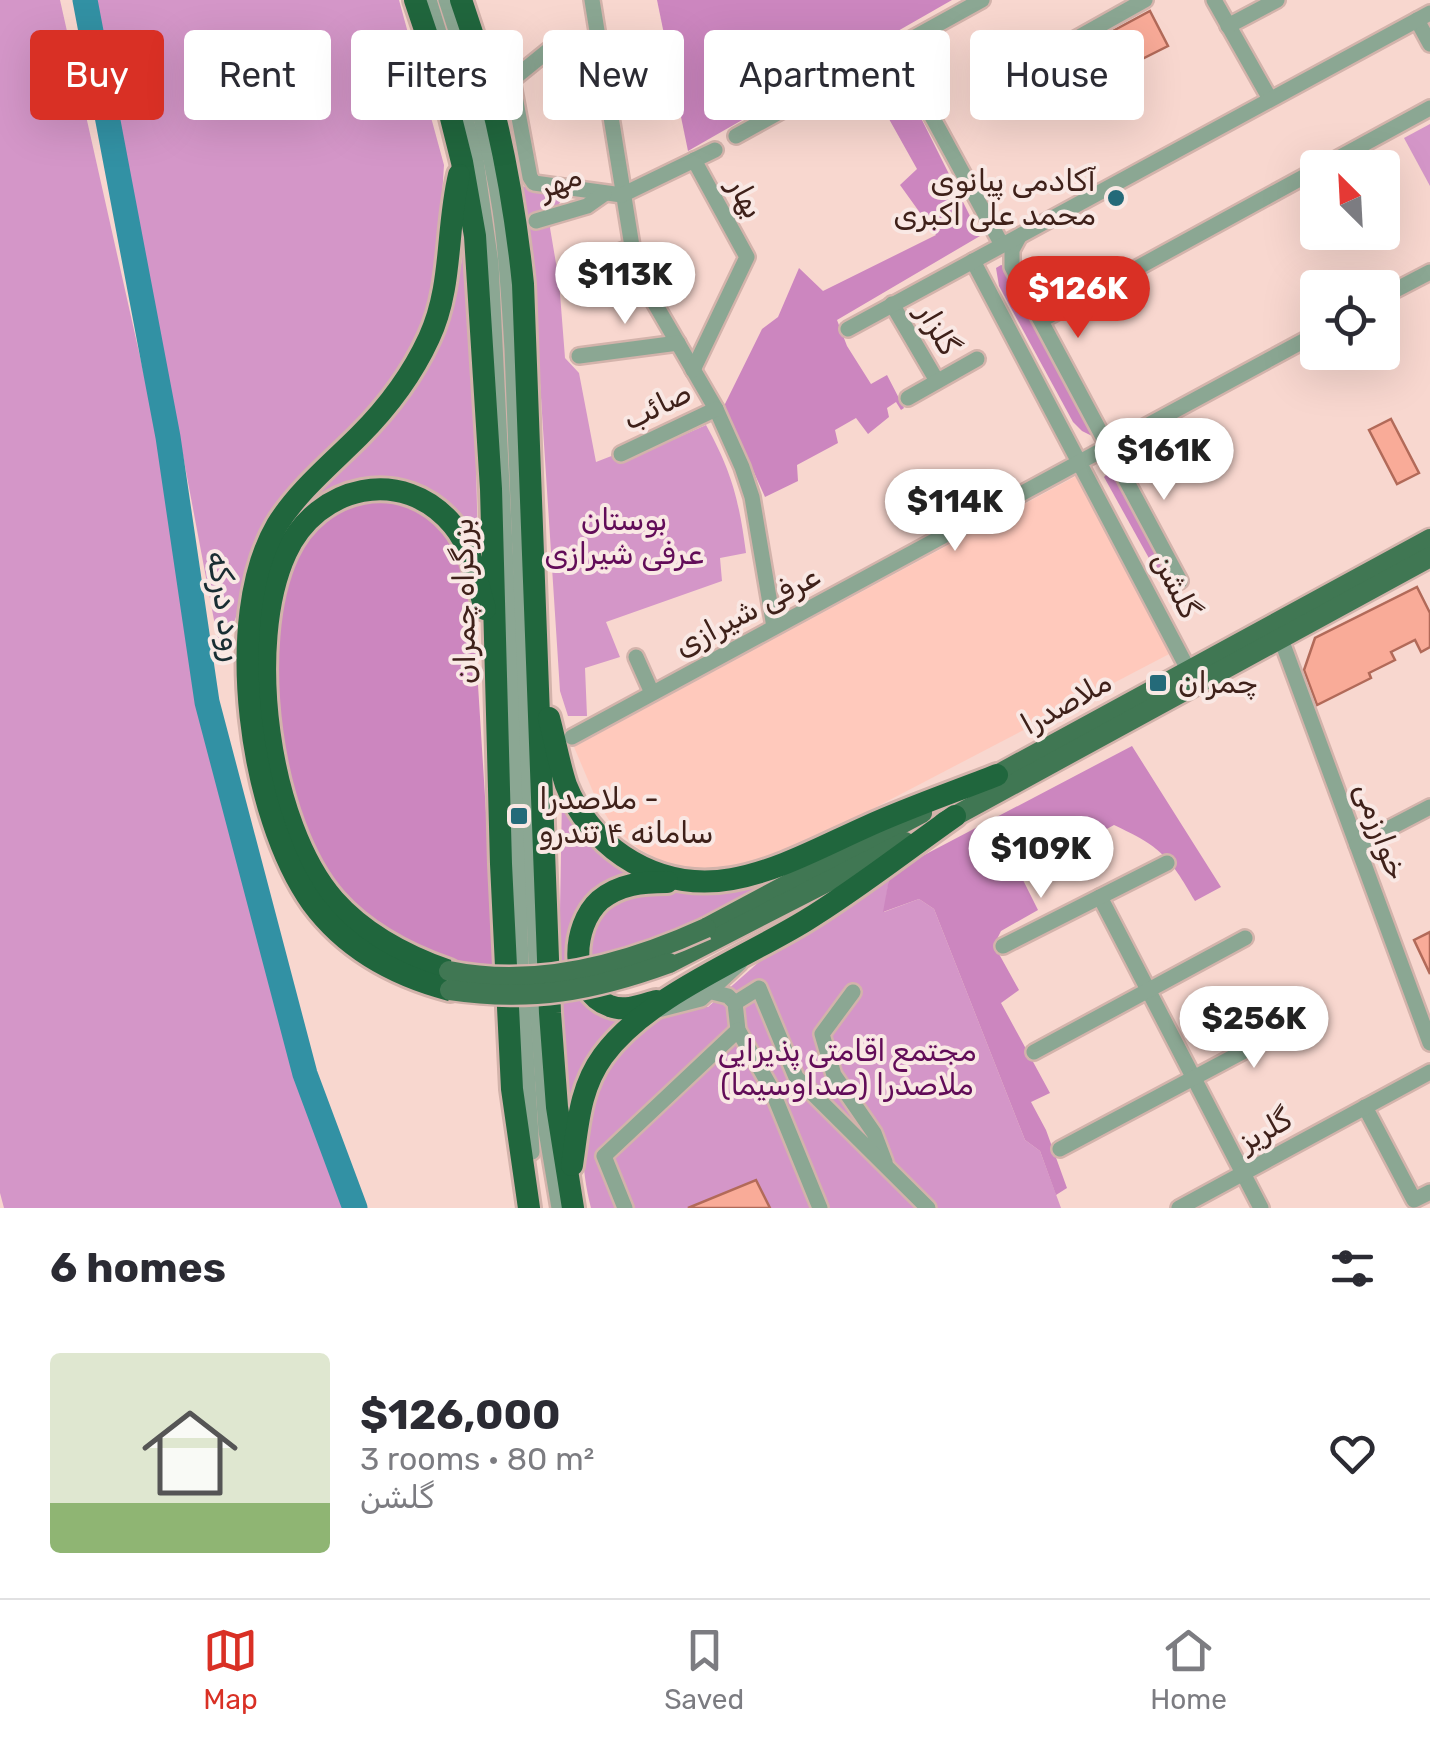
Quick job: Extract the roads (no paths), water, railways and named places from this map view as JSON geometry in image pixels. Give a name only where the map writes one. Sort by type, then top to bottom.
[{"type":"highway","name":"بزرگراه چمران","points":[[415,0],[440,74],[475,236],[491,489],[512,1089],[529,1208]]},
{"type":"highway","points":[[461,0],[494,105],[515,211],[528,367],[550,1013],[566,1201]]},
{"type":"highway","points":[[449,981],[420,982],[374,959],[332,926],[313,904],[296,876],[262,777],[247,669],[250,607],[278,525],[297,498],[385,408],[432,333],[444,297],[454,198],[462,162]]},
{"type":"highway","points":[[449,981],[354,919],[320,882],[298,837],[281,786],[266,683],[271,601],[286,552],[307,520],[334,500],[370,490],[413,495],[441,512],[464,540],[495,644]]},
{"type":"highway","points":[[537,672],[566,784],[580,810],[608,845],[640,867],[675,882]]},
{"type":"highway","points":[[672,997],[624,1009],[599,1000],[584,981],[578,962],[578,942],[589,913],[616,891],[644,882],[726,881],[767,871],[996,775]]},
{"type":"highway","points":[[566,1201],[581,1097],[590,1076],[616,1041],[672,997],[807,920],[955,816]]},
{"type":"main road","name":"ملاصدرا","points":[[891,839],[996,775],[1430,539]]},
{"type":"main road","name":"ملاصدرا","points":[[891,839],[955,816],[1430,558]]},
{"type":"main road","points":[[449,981],[548,975],[630,957],[706,928],[891,839]]},
{"type":"main road","points":[[449,981],[506,996],[551,994],[604,984],[669,963],[891,839]]},
{"type":"street","points":[[429,0],[474,146],[491,262],[513,711],[520,968],[529,1127],[540,1208]]},
{"type":"street","points":[[446,0],[481,112],[500,211],[506,268],[538,1014],[546,1131],[566,1201]]},
{"type":"street","points":[[592,0],[636,271],[716,408],[752,497],[774,628]]},
{"type":"street","points":[[926,30],[982,0]]},
{"type":"street","points":[[1091,30],[1145,0]]},
{"type":"street","points":[[1214,0],[1270,99]]},
{"type":"street","points":[[1228,26],[1277,0]]},
{"type":"street","points":[[848,328],[1424,16],[1430,44]]},
{"type":"street","points":[[543,55],[512,80],[530,177],[534,182],[622,195]]},
{"type":"street","points":[[1352,150],[1430,108]]},
{"type":"street","points":[[736,136],[764,120]]},
{"type":"street","points":[[934,120],[1002,245]]},
{"type":"street","name":"بهار","points":[[622,195],[716,150]]},
{"type":"street","name":"بهار","points":[[694,160],[747,257],[694,370]]},
{"type":"street","points":[[1042,320],[1300,178]]},
{"type":"street","name":"مهر","points":[[536,221],[587,206],[604,194]]},
{"type":"street","name":"گلشن","points":[[1022,234],[1010,258],[1180,581]]},
{"type":"street","points":[[570,270],[630,248]]},
{"type":"street","name":"گلشن","points":[[973,261],[1188,670]]},
{"type":"street","points":[[1400,288],[1430,272]]},
{"type":"street","name":"گلزار","points":[[892,304],[937,381]]},
{"type":"street","name":"عرفی شیرازی","points":[[572,737],[1300,342]]},
{"type":"street","points":[[579,356],[678,343]]},
{"type":"street","name":"گلزار","points":[[908,398],[977,359]]},
{"type":"street","name":"صائب","points":[[621,454],[716,408]]},
{"type":"street","name":"خوارزمی","points":[[1280,639],[1430,1043]]},
{"type":"street","points":[[636,657],[652,694]]},
{"type":"street","points":[[1357,845],[1430,807]]},
{"type":"street","points":[[1004,946],[1168,863]]},
{"type":"street","points":[[1100,897],[1261,1208]]},
{"type":"street","points":[[1034,1052],[1245,938]]},
{"type":"street","points":[[650,1012],[688,1005],[712,992],[746,955]]},
{"type":"street","points":[[735,1003],[758,988],[796,1078],[928,1208]]},
{"type":"street","points":[[712,992],[728,996],[735,1003],[738,1030],[770,1088],[820,1208]]},
{"type":"street","points":[[853,992],[822,1034],[834,1075],[874,1133],[888,1168]]},
{"type":"street","points":[[1060,1149],[1293,1025]]},
{"type":"street","points":[[624,1208],[604,1156],[738,1030]]},
{"type":"street","name":"گلریز","points":[[1179,1208],[1430,1072]]},
{"type":"street","points":[[1365,1107],[1414,1200],[1430,1192]]},
{"type":"waterway","name":"رود درکه","points":[[85,0],[168,437],[207,702],[305,1074],[355,1208]]},
{"type":"place","name":"آکادمی پیانوی محمد علی‌ اکبری","points":[[1116,198]]},
{"type":"place","name":"چمران","points":[[1158,683]]},
{"type":"place","name":"ملاصدرا - سامانه ۴ تندرو","points":[[519,816]]},
{"type":"park label","name":"بوستان عرفی شیرازی","points":[[624,537]]},
{"type":"park label","name":"مجتمع اقامتی پذیرایی ملاصدرا (صداوسیما)","points":[[847,1068]]}]
